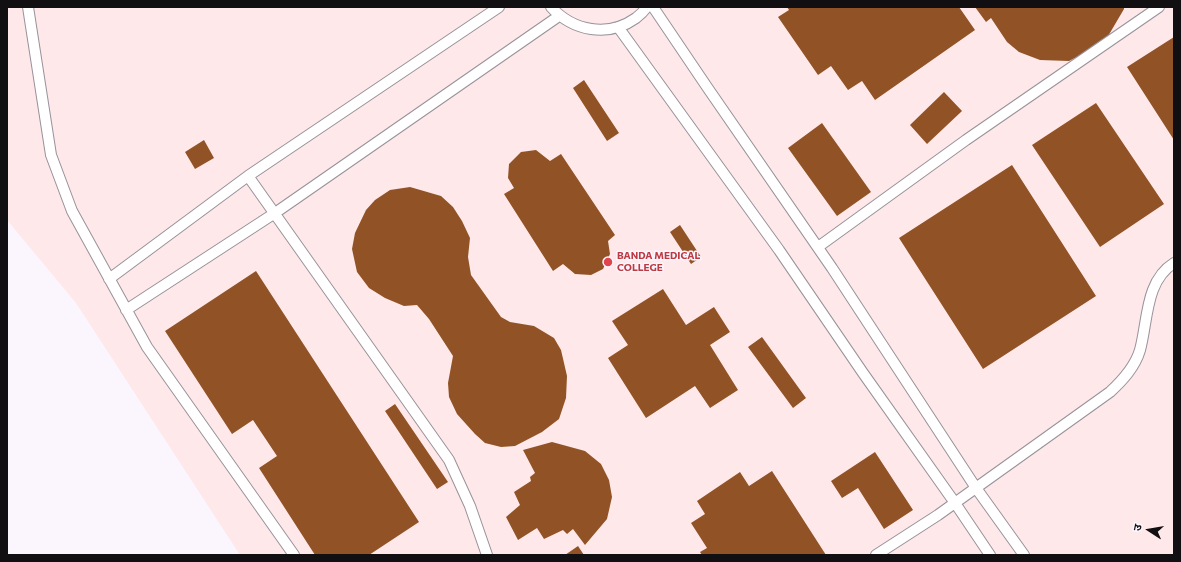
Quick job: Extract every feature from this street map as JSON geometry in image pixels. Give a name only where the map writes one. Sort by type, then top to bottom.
[{"type":"lane","points":[[28,7],[51,155],[72,211],[147,347],[294,555]]},
{"type":"lane","points":[[109,279],[248,176],[499,7]]},
{"type":"lane","points":[[551,7],[559,16],[577,26],[597,30],[618,27],[636,18],[647,7]]},
{"type":"lane","points":[[654,7],[707,88],[818,247],[976,488],[1024,555]]},
{"type":"lane","points":[[818,247],[972,136],[1159,7]]},
{"type":"lane","points":[[126,310],[275,213],[559,16]]},
{"type":"lane","points":[[618,27],[779,250],[862,373],[955,503],[990,555]]},
{"type":"lane","points":[[248,176],[449,460],[470,506],[487,555]]},
{"type":"lane","points":[[876,555],[955,503],[1110,392],[1129,373],[1140,351],[1147,313],[1155,284],[1167,268],[1174,263]]},
{"type":"shaded area","name":"BANDA MEDICAL COLLEGE","points":[[7,7],[1174,7],[1174,555],[240,555],[76,303],[7,220]]},
{"type":"building","points":[[787,7],[959,7],[975,30],[875,100],[862,81],[848,90],[831,66],[818,75],[778,17],[789,10]]},
{"type":"building","points":[[975,7],[1124,7],[1124,9],[1104,43],[1069,61],[1040,60],[1019,52],[1007,42],[991,18],[986,22]]},
{"type":"building","points":[[1174,37],[1174,140],[1127,67]]},
{"type":"building","points":[[584,80],[619,133],[607,141],[573,88]]},
{"type":"building","points":[[944,92],[962,111],[927,144],[910,125]]},
{"type":"building","points":[[1096,103],[1164,204],[1100,247],[1032,145]]},
{"type":"building","points":[[822,123],[871,192],[837,216],[788,148]]},
{"type":"building","points":[[204,140],[214,158],[195,169],[185,152]]},
{"type":"building","points":[[536,150],[550,161],[561,154],[615,235],[608,241],[610,254],[603,269],[591,275],[575,274],[563,264],[553,271],[504,194],[514,188],[508,178],[509,164],[521,152]]},
{"type":"building","points":[[1012,165],[1096,296],[983,369],[899,238]]},
{"type":"building","points":[[410,187],[441,196],[453,207],[470,238],[468,257],[471,275],[501,317],[510,322],[534,326],[554,338],[561,350],[567,376],[566,398],[559,419],[542,432],[515,446],[501,447],[485,443],[457,414],[449,397],[448,383],[453,356],[429,319],[417,305],[404,306],[385,298],[369,288],[357,272],[352,249],[355,233],[366,210],[375,200],[390,190]]},
{"type":"building","points":[[680,225],[701,257],[691,264],[670,232]]},
{"type":"building","points":[[256,271],[419,522],[369,555],[315,555],[259,468],[277,456],[253,420],[232,434],[165,331]]},
{"type":"building","points":[[663,289],[686,325],[714,307],[730,332],[710,345],[738,390],[710,408],[695,386],[646,418],[608,358],[628,345],[612,321]]},
{"type":"building","points":[[762,337],[806,398],[793,408],[748,347]]},
{"type":"building","points":[[395,404],[448,482],[437,489],[385,411]]},
{"type":"building","points":[[552,442],[585,451],[601,464],[609,480],[612,497],[607,519],[585,545],[573,529],[567,534],[563,530],[544,539],[537,528],[518,540],[506,517],[520,505],[514,492],[531,481],[530,477],[535,473],[523,450]]},
{"type":"building","points":[[875,452],[913,510],[884,529],[858,488],[842,498],[831,481]]},
{"type":"building","points":[[772,471],[826,555],[702,555],[700,552],[707,548],[691,523],[705,514],[697,501],[740,472],[749,486]]},
{"type":"building","points":[[578,546],[584,555],[565,555]]},
{"type":"place","name":"BANDA MEDICAL COLLEGE","points":[[608,262]]}]
